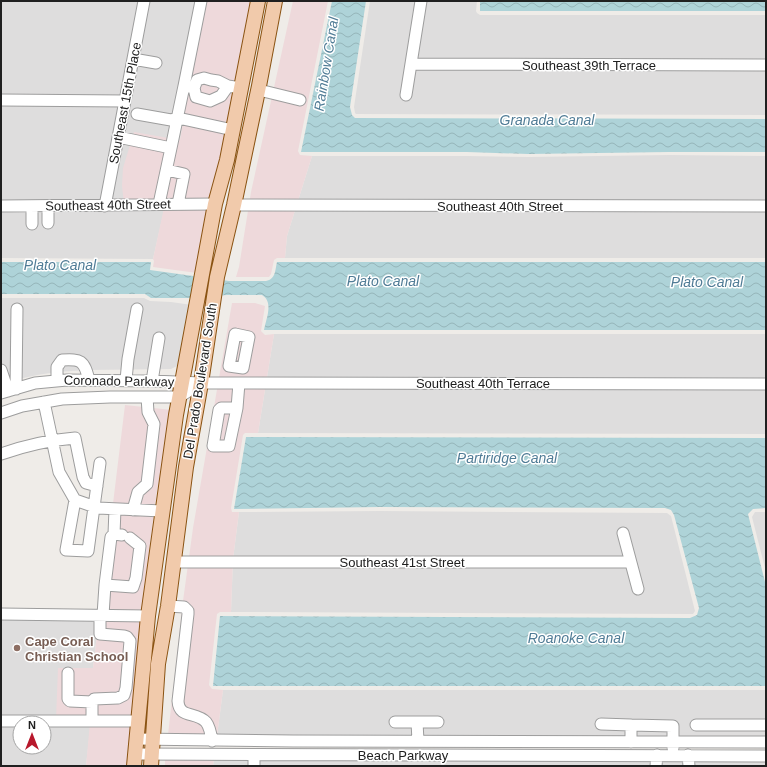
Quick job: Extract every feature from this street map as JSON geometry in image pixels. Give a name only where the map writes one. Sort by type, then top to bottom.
[{"type":"main road","name":"Del Prado Boulevard South","points":[[135,760],[148,616],[179,397],[215,204],[232,130],[234,87],[255,1]]},
{"type":"main road","name":"Del Prado Boulevard South","points":[[151,760],[158,664],[168,606],[186,467],[201,383],[217,277],[234,206],[275,1]]},
{"type":"main road","points":[[221,181],[226,196],[234,206]]},
{"type":"main road","points":[[215,204],[222,214],[228,231]]},
{"type":"main road","points":[[158,547],[164,556],[174,562]]},
{"type":"main road","points":[[148,616],[156,625],[153,656],[158,664]]},
{"type":"street","name":"Southeast 15th Place","points":[[105,206],[144,1]]},
{"type":"street","points":[[159,204],[178,118],[189,87],[201,1]]},
{"type":"street","points":[[406,95],[421,1]]},
{"type":"street","points":[[133,58],[156,63]]},
{"type":"street","name":"Southeast 39th Terrace","points":[[412,64],[766,65]]},
{"type":"street","points":[[189,87],[197,80],[204,78],[234,87]]},
{"type":"street","points":[[189,87],[196,97],[210,101],[221,96],[234,87]]},
{"type":"street","points":[[258,90],[300,100]]},
{"type":"street","points":[[1,100],[125,101]]},
{"type":"street","points":[[137,114],[171,120],[178,118],[232,130]]},
{"type":"street","points":[[118,137],[171,148]]},
{"type":"street","points":[[167,170],[184,174],[178,204]]},
{"type":"street","name":"Southeast 40th Street","points":[[1,206],[215,204]]},
{"type":"street","points":[[32,206],[32,224]]},
{"type":"street","points":[[48,206],[48,223]]},
{"type":"street","name":"Southeast 40th Street","points":[[234,206],[766,206]]},
{"type":"street","points":[[8,391],[17,309]]},
{"type":"street","points":[[126,380],[128,359],[138,309]]},
{"type":"street","points":[[152,381],[160,338]]},
{"type":"street","points":[[57,381],[57,368],[62,360],[77,359],[84,364],[89,380]]},
{"type":"street","points":[[236,367],[237,408]]},
{"type":"street","points":[[1,370],[8,391]]},
{"type":"street","name":"Coronado Parkway","points":[[8,391],[35,383],[57,381],[126,380],[201,383]]},
{"type":"street","name":"Coronado Parkway","points":[[1,413],[22,406],[76,399],[179,397],[201,383]]},
{"type":"street","name":"Southeast 40th Terrace","points":[[201,383],[766,384]]},
{"type":"street","points":[[133,510],[138,492],[146,484],[154,424],[148,412],[147,397]]},
{"type":"street","points":[[44,402],[59,472],[75,500],[66,550],[88,551],[100,463]]},
{"type":"street","points":[[1,454],[14,449],[75,438],[83,477],[86,482],[98,486]]},
{"type":"street","points":[[75,500],[95,507],[162,511]]},
{"type":"street","points":[[115,509],[122,535]]},
{"type":"street","points":[[623,533],[638,589]]},
{"type":"street","points":[[68,673],[68,699],[70,701],[92,702],[94,699],[121,697],[124,695],[126,688],[130,641],[124,636],[100,634],[101,615],[111,537],[122,535],[140,546],[136,578],[133,587],[105,585]]},
{"type":"street","name":"Southeast 41st Street","points":[[174,562],[630,562]]},
{"type":"street","points":[[168,606],[184,607],[188,611],[178,707],[181,711],[201,718],[206,722],[212,741]]},
{"type":"street","points":[[1,614],[148,616]]},
{"type":"street","points":[[92,702],[92,721]]},
{"type":"street","points":[[1,721],[138,721]]},
{"type":"street","points":[[395,722],[438,722]]},
{"type":"street","points":[[417,722],[418,741]]},
{"type":"street","points":[[601,724],[673,726],[673,755]]},
{"type":"street","points":[[696,724],[763,725],[763,742]]},
{"type":"street","points":[[714,724],[714,742]]},
{"type":"street","points":[[631,725],[631,742]]},
{"type":"street","name":"Beach Parkway","points":[[136,739],[212,741],[763,742]]},
{"type":"street","points":[[392,741],[392,754]]},
{"type":"street","points":[[538,742],[540,759]]},
{"type":"street","name":"Beach Parkway","points":[[135,760],[254,755],[392,754],[540,759],[656,760],[673,755],[688,761],[766,756]]},
{"type":"street","points":[[254,755],[254,766]]},
{"type":"shaded area","points":[[1,1],[204,1],[180,140],[153,259],[1,258]]},
{"type":"shaded area","points":[[204,1],[253,1],[197,273],[153,267],[153,259],[165,203],[124,204],[122,186],[123,168],[134,132],[180,140]]},
{"type":"shaded area","points":[[293,1],[328,1],[298,151],[300,155],[312,156],[287,236],[285,258],[277,258],[274,260],[269,277],[236,277],[239,267],[251,192]]},
{"type":"shaded area","points":[[370,1],[477,1],[476,11],[480,15],[766,15],[766,115],[356,114],[354,107]]},
{"type":"shaded area","points":[[669,155],[766,156],[766,258],[285,258],[287,236],[312,156],[528,157]]},
{"type":"shaded area","points":[[1,298],[144,298],[150,301],[192,305],[180,361],[177,366],[171,369],[87,370],[57,372],[1,383]]},
{"type":"shaded area","points":[[232,303],[255,303],[265,306],[261,331],[265,335],[274,334],[258,433],[245,433],[243,435],[231,508],[232,512],[239,512],[233,559],[231,612],[220,612],[217,614],[209,685],[212,689],[223,690],[217,736],[168,735],[193,528]]},
{"type":"shaded area","points":[[274,334],[766,334],[766,434],[258,433]]},
{"type":"shaded area","points":[[125,405],[172,410],[171,421],[157,491],[142,606],[135,700],[128,766],[86,766],[90,722],[56,719],[58,668],[93,668]]},
{"type":"shaded area","points":[[380,511],[667,513],[671,516],[695,611],[693,614],[231,612],[233,559],[239,512]]},
{"type":"shaded area","points":[[755,512],[766,512],[766,572],[752,517]]},
{"type":"shaded area","points":[[100,609],[93,668],[58,669],[91,722],[86,766],[1,766],[1,613]]},
{"type":"shaded area","points":[[223,690],[766,690],[766,737],[217,736]]},
{"type":"shaded area","points":[[165,759],[214,759],[213,766],[165,766]]},
{"type":"shaded area","points":[[214,759],[766,760],[766,766],[213,766]]},
{"type":"water","points":[[332,1],[366,1],[350,107],[352,115],[355,118],[766,119],[766,152],[528,154],[467,152],[301,152]]},
{"type":"water","points":[[480,1],[766,1],[766,11],[480,11]]},
{"type":"water","name":"Plato Canal","points":[[1,262],[151,262],[150,270],[229,281],[266,281],[272,278],[277,262],[766,262],[766,330],[264,330],[268,311],[268,302],[262,295],[151,298],[145,294],[1,294]]},
{"type":"water","points":[[246,437],[766,438],[766,508],[753,509],[748,514],[766,586],[766,686],[213,686],[220,616],[690,618],[697,615],[699,608],[674,515],[671,510],[665,508],[380,507],[234,509]]},
{"type":"place","name":"Cape Coral Christian School","points":[[17,648]]},
{"type":"water label","name":"Rainbow Canal","points":[[326,64]]},
{"type":"water label","name":"Granada Canal","points":[[547,120]]},
{"type":"water label","name":"Partiridge Canal","points":[[507,458]]},
{"type":"water label","name":"Roanoke Canal","points":[[576,638]]}]
